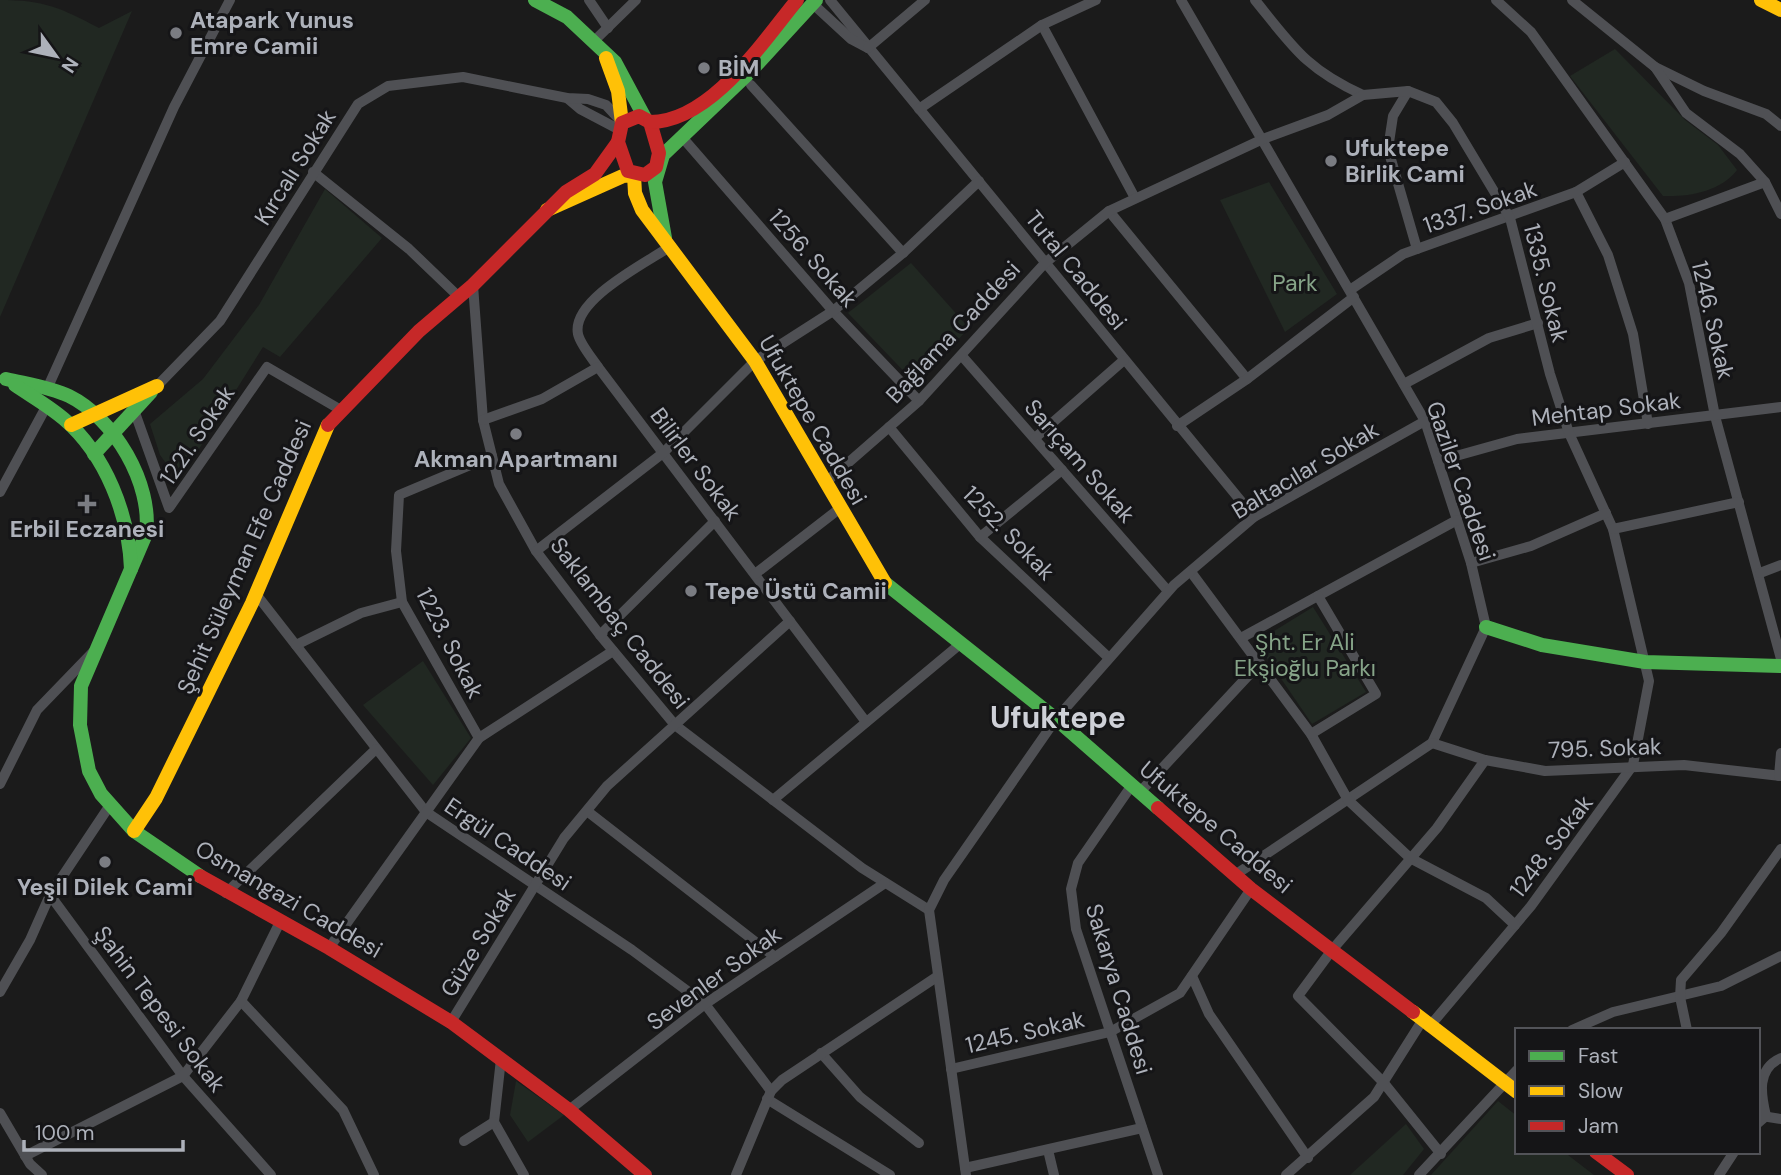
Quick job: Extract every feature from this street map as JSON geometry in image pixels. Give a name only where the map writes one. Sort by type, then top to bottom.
[{"type":"street","points":[[47,389],[174,107],[230,0]]},
{"type":"street","points":[[535,0],[567,17],[615,62],[647,120],[659,153],[659,163]]},
{"type":"street","points":[[590,0],[608,27]]},
{"type":"street","points":[[594,41],[636,0]]},
{"type":"street","points":[[619,131],[632,117],[668,122],[686,115],[753,51],[797,0]]},
{"type":"street","name":"Tutal Caddesi","points":[[830,0],[1254,517]]},
{"type":"street","points":[[868,48],[925,0]]},
{"type":"street","points":[[919,109],[1042,25],[1097,0]]},
{"type":"street","name":"Gaziler Caddesi","points":[[1181,0],[1425,421],[1471,563],[1486,627]]},
{"type":"street","points":[[1255,0],[1299,56],[1327,78],[1363,95]]},
{"type":"street","name":"1246. Sokak","points":[[1496,0],[1531,32],[1570,91],[1665,219],[1689,283],[1715,416],[1760,573],[1781,659]]},
{"type":"street","points":[[1572,0],[1655,67],[1704,91],[1766,114],[1781,126]]},
{"type":"street","points":[[1761,0],[1781,10]]},
{"type":"street","points":[[547,211],[623,176],[645,175],[758,65],[812,2]]},
{"type":"street","name":"Tutal Caddesi","points":[[812,2],[851,39],[868,48]]},
{"type":"street","points":[[1042,25],[1135,198]]},
{"type":"street","points":[[605,53],[606,66],[618,92],[623,163],[634,175]]},
{"type":"street","points":[[1655,67],[1686,113],[1740,154],[1765,182],[1781,214]]},
{"type":"street","name":"Kırcalı Sokak","points":[[157,386],[219,321],[358,104],[388,86],[463,77],[567,98],[588,99],[606,105],[619,131]]},
{"type":"street","points":[[751,85],[903,253]]},
{"type":"street","points":[[1263,139],[1328,115],[1363,95],[1408,91]]},
{"type":"street","points":[[1408,91],[1393,116],[1388,149],[1417,249]]},
{"type":"street","name":"1335. Sokak","points":[[1408,91],[1436,102],[1453,123],[1510,218],[1569,433],[1613,529],[1645,662]]},
{"type":"street","name":"Şehit Süleyman Efe Caddesi","points":[[134,831],[156,798],[256,594],[330,421],[419,331],[473,285],[566,192],[595,174],[619,131]]},
{"type":"street","name":"1256. Sokak","points":[[682,137],[834,311],[919,401]]},
{"type":"street","name":"Bağlama Caddesi","points":[[825,483],[919,401],[1045,263],[1109,211],[1263,139]]},
{"type":"street","name":"1337. Sokak","points":[[1177,426],[1247,379],[1403,254],[1510,218],[1576,192],[1625,162]]},
{"type":"street","name":"Ufuktepe Caddesi","points":[[659,163],[655,195],[668,242]]},
{"type":"street","points":[[313,172],[408,249],[459,297]]},
{"type":"street","name":"Ufuktepe Caddesi","points":[[634,175],[635,193],[648,220],[668,242],[755,361],[881,580],[959,645],[1056,719],[1251,889],[1511,1087]]},
{"type":"street","points":[[537,551],[663,453],[755,361],[834,311],[903,253],[979,181]]},
{"type":"street","points":[[1665,219],[1765,182]]},
{"type":"street","points":[[1576,192],[1608,256],[1633,334],[1648,424]]},
{"type":"street","points":[[1109,211],[1247,379]]},
{"type":"street","name":"Bilirler Sokak","points":[[668,242],[592,299],[579,316],[578,334],[598,367],[866,722]]},
{"type":"street","name":"Saklambaç Caddesi","points":[[473,285],[483,420],[499,484],[537,551],[600,635],[675,724],[885,883],[929,910]]},
{"type":"street","points":[[1404,384],[1489,338],[1538,323]]},
{"type":"street","name":"Sarıçam Sokak","points":[[962,356],[1168,591]]},
{"type":"street","points":[[1035,438],[1124,360]]},
{"type":"street","name":"1221. Sokak","points":[[134,410],[169,508],[267,367],[341,410]]},
{"type":"street","points":[[483,420],[542,400],[598,367]]},
{"type":"street","points":[[3,378],[71,425],[94,454],[110,483],[132,547],[130,577]]},
{"type":"street","name":"Osmangazi Caddesi","points":[[3,378],[47,389],[76,400],[95,414],[112,433],[136,478],[146,510],[148,527],[142,550],[81,686],[80,725],[89,771],[110,805],[134,831],[226,893],[329,948],[451,1022],[569,1110],[645,1175]]},
{"type":"street","points":[[94,454],[157,386]]},
{"type":"street","points":[[71,425],[157,386]]},
{"type":"street","points":[[0,492],[46,407]]},
{"type":"street","name":"Mehtap Sokak","points":[[1438,461],[1517,439],[1781,407]]},
{"type":"street","name":"Baltacılar Sokak","points":[[929,910],[944,880],[1056,719],[1168,591],[1254,517],[1425,421]]},
{"type":"street","name":"1252. Sokak","points":[[889,427],[980,537],[1110,657]]},
{"type":"street","name":"1223. Sokak","points":[[479,738],[402,602],[396,551],[399,495],[492,456]]},
{"type":"street","points":[[980,537],[1062,470]]},
{"type":"street","points":[[1613,529],[1739,502]]},
{"type":"street","points":[[755,574],[838,509]]},
{"type":"street","points":[[1471,563],[1531,546],[1606,513]]},
{"type":"street","points":[[1241,638],[1457,520]]},
{"type":"street","points":[[600,635],[715,521]]},
{"type":"street","points":[[1760,573],[1781,565]]},
{"type":"street","points":[[1191,572],[1311,734],[1348,800],[1410,858],[1486,898],[1515,925]]},
{"type":"street","name":"Ergül Caddesi","points":[[256,594],[426,812],[632,950],[705,1004],[769,1095]]},
{"type":"street","points":[[1311,734],[1376,694],[1318,596]]},
{"type":"street","points":[[296,645],[361,613],[402,602]]},
{"type":"street","name":"Güze Sokak","points":[[451,1022],[564,838],[607,786],[790,621]]},
{"type":"street","points":[[1235,875],[1432,743],[1486,627],[1542,645],[1645,662],[1781,666]]},
{"type":"street","points":[[773,800],[959,645]]},
{"type":"street","points":[[0,784],[37,710],[99,647]]},
{"type":"street","points":[[329,948],[479,738],[613,651]]},
{"type":"street","name":"1248. Sokak","points":[[1286,1175],[1374,1097],[1426,1024],[1515,925],[1633,765],[1649,681],[1645,662]]},
{"type":"street","name":"Sakarya Caddesi","points":[[1158,1175],[1076,929],[1071,889],[1078,863],[1136,788],[1260,663]]},
{"type":"street","name":"795. Sokak","points":[[1432,743],[1485,760],[1545,771],[1633,765],[1684,765],[1780,776]]},
{"type":"street","points":[[226,893],[376,748]]},
{"type":"street","points":[[1780,776],[1781,752]]},
{"type":"street","points":[[1441,1154],[1383,1082],[1298,996],[1332,950],[1437,828],[1485,760]]},
{"type":"street","points":[[0,992],[30,940],[50,895],[110,805]]},
{"type":"street","points":[[587,811],[775,957]]},
{"type":"street","points":[[1687,1028],[1680,997],[1681,980],[1721,933],[1781,849]]},
{"type":"street","name":"Sevenler Sokak","points":[[569,1110],[705,1004],[885,883]]},
{"type":"street","name":"1245. Sokak","points":[[951,1069],[1110,1032],[1180,993],[1251,889]]},
{"type":"street","name":"Şahin Tepesi Sokak","points":[[50,895],[183,1076],[271,1175]]},
{"type":"street","points":[[929,910],[966,1171],[1142,1129]]},
{"type":"street","points":[[26,1156],[183,1076],[241,1001],[280,922]]},
{"type":"street","points":[[1577,1028],[1613,1012],[1721,986],[1779,955]]},
{"type":"street","points":[[736,1175],[769,1095],[821,1053],[938,976]]},
{"type":"street","points":[[1192,976],[1209,1014],[1308,1158]]},
{"type":"street","points":[[241,1001],[343,1110],[374,1175]]},
{"type":"street","points":[[821,1053],[860,1097],[919,1143]]},
{"type":"street","points":[[1760,1087],[1771,1063],[1781,1058]]},
{"type":"street","points":[[501,1059],[494,1122],[524,1175]]},
{"type":"street","points":[[1419,1175],[1511,1087]]},
{"type":"street","points":[[769,1095],[890,1175]]},
{"type":"street","points":[[0,1113],[26,1156],[42,1175]]},
{"type":"street","points":[[1761,1119],[1781,1119]]},
{"type":"street","points":[[464,1141],[494,1122]]},
{"type":"street","points":[[1048,1150],[1054,1175]]},
{"type":"street","points":[[1599,1154],[1619,1167]]},
{"type":"street","points":[[1719,1175],[1733,1154]]},
{"type":"green space","points":[[0,0],[52,6],[99,28],[132,11],[0,317]]},
{"type":"green space","points":[[1615,49],[1685,120],[1718,145],[1737,170],[1730,177],[1703,192],[1663,196],[1570,76]]},
{"type":"green space","name":"Park","points":[[1269,182],[1337,294],[1285,332],[1220,200]]},
{"type":"green space","points":[[325,189],[382,238],[280,357],[263,347],[179,481],[160,455],[150,424],[203,379],[259,305]]},
{"type":"green space","points":[[911,263],[969,328],[916,384],[848,313]]},
{"type":"green space","name":"Şht. Er Ali Ekşioğlu Parkı","points":[[1313,607],[1366,692],[1312,724],[1256,642]]},
{"type":"green space","points":[[423,661],[471,738],[433,785],[363,705]]},
{"type":"green space","points":[[516,1081],[564,1115],[528,1142],[510,1115]]},
{"type":"green space","points":[[1498,1101],[1515,1114],[1515,1154],[1567,1154],[1594,1175],[1431,1175]]},
{"type":"green space","points":[[1406,1124],[1424,1149],[1403,1175],[1350,1175]]},
{"type":"traffic: fast","points":[[535,0],[567,17],[615,62],[645,118]]},
{"type":"traffic: fast","points":[[665,238],[655,182],[663,155],[750,72],[816,0]]},
{"type":"traffic: fast","points":[[6,379],[54,390],[86,406],[115,436],[137,474],[147,515],[146,534],[81,686],[80,725],[89,771],[101,794],[134,831],[200,876]]},
{"type":"traffic: fast","points":[[15,385],[64,419],[92,450],[120,507],[126,528],[131,569]]},
{"type":"traffic: fast","points":[[94,454],[151,392]]},
{"type":"traffic: fast","points":[[885,583],[1056,719],[1158,808]]},
{"type":"traffic: fast","points":[[1486,627],[1542,645],[1645,662],[1781,666]]},
{"type":"traffic: slow","points":[[1761,0],[1781,10]]},
{"type":"traffic: slow","points":[[606,58],[618,91],[622,123]]},
{"type":"traffic: slow","points":[[547,210],[623,176],[634,175],[635,193],[642,210],[755,361],[885,583]]},
{"type":"traffic: slow","points":[[71,425],[157,386]]},
{"type":"traffic: slow","points":[[134,831],[156,798],[252,603],[328,425]]},
{"type":"traffic: slow","points":[[1413,1012],[1515,1090]]},
{"type":"traffic: jam","points":[[650,122],[672,119],[714,95],[751,57],[797,0]]},
{"type":"traffic: jam","points":[[639,116],[650,122],[659,153],[656,167],[645,175],[628,171],[618,142],[622,123],[639,116]]},
{"type":"traffic: jam","points":[[328,425],[419,331],[473,285],[566,192],[595,174],[618,142]]},
{"type":"traffic: jam","points":[[1158,808],[1251,889],[1413,1012]]},
{"type":"traffic: jam","points":[[200,876],[329,948],[451,1022],[569,1110],[645,1175]]},
{"type":"traffic: jam","points":[[1599,1154],[1627,1175]]},
{"type":"place","name":"Atapark Yunus Emre Camii","points":[[176,33]]},
{"type":"place","name":"BİM","points":[[704,68]]},
{"type":"place","name":"Ufuktepe Birlik Cami","points":[[1331,161]]},
{"type":"place","name":"Akman Apartmanı","points":[[516,434]]},
{"type":"place","name":"Erbil Eczanesi","points":[[87,504]]},
{"type":"place","name":"Tepe Üstü Camii","points":[[691,591]]},
{"type":"place","name":"Yeşil Dilek Cami","points":[[105,862]]},
{"type":"district","name":"Ufuktepe","points":[[1058,718]]}]
